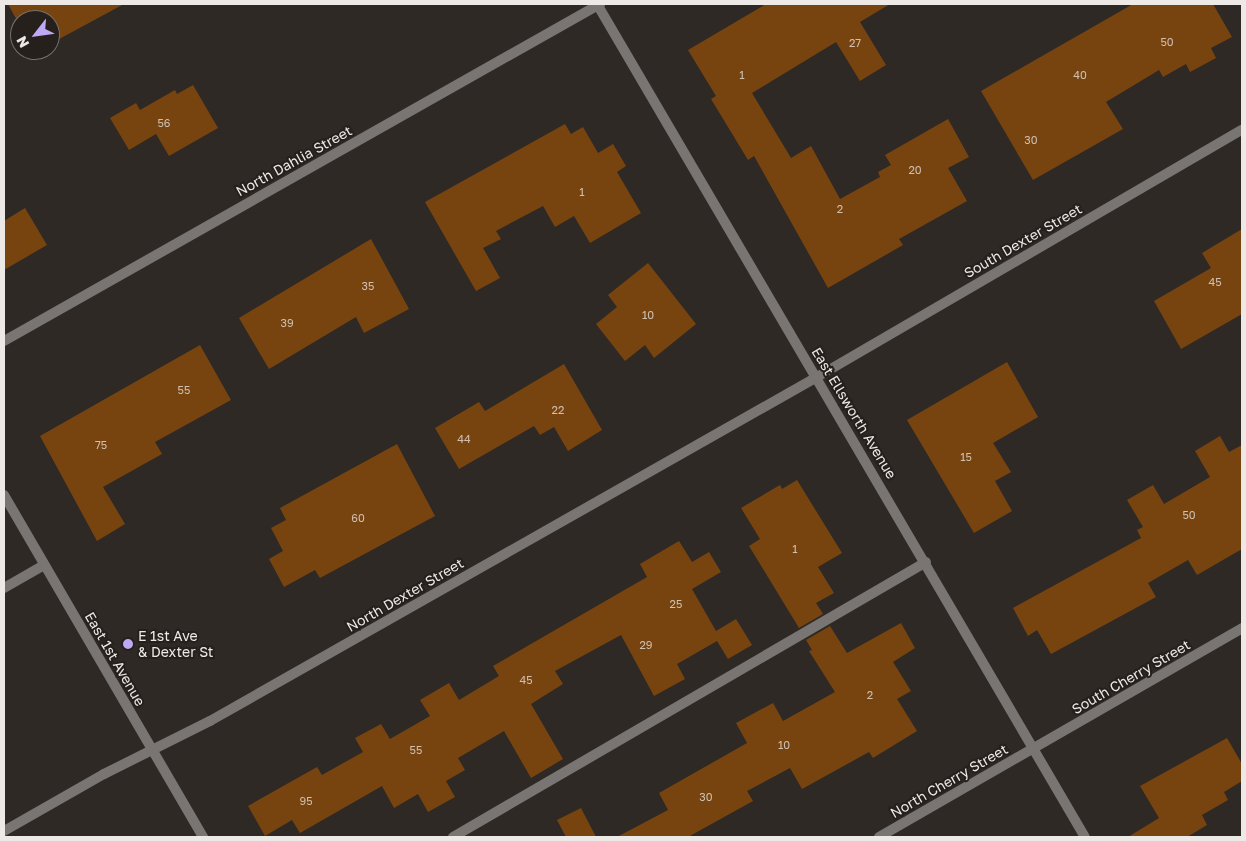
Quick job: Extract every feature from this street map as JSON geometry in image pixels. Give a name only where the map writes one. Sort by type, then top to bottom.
[{"type":"street","name":"North Dahlia Street","points":[[4,341],[599,4]]},
{"type":"street","name":"East Ellsworth Avenue","points":[[599,4],[1085,837]]},
{"type":"street","name":"South Dexter Street","points":[[817,377],[1242,130]]},
{"type":"street","name":"North Dexter Street","points":[[4,831],[152,750],[210,721],[817,377]]},
{"type":"street","name":"East 1st Avenue","points":[[4,495],[203,837]]},
{"type":"street","points":[[453,837],[926,562]]},
{"type":"street","points":[[4,588],[44,565]]},
{"type":"street","name":"South Cherry Street","points":[[1033,749],[1242,628]]},
{"type":"street","name":"North Cherry Street","points":[[879,837],[1033,749]]},
{"type":"building","points":[[8,4],[124,4],[60,39],[60,10],[11,10]]},
{"type":"building","points":[[766,4],[890,4],[860,22],[886,65],[860,81],[836,42],[752,93],[791,158],[811,146],[840,199],[880,177],[878,172],[891,165],[885,155],[948,119],[969,157],[948,168],[967,201],[899,239],[903,245],[828,288],[754,156],[748,160],[711,99],[716,96],[688,50]]},
{"type":"building","points":[[1133,4],[1213,4],[1232,37],[1211,48],[1216,58],[1190,72],[1186,64],[1163,77],[1159,70],[1106,102],[1123,129],[1033,180],[981,91]]},
{"type":"building","points":[[193,85],[218,128],[169,156],[156,134],[129,150],[110,118],[136,103],[140,110],[175,90],[177,94]]},
{"type":"building","points":[[565,124],[571,134],[583,127],[598,153],[613,144],[626,166],[617,172],[641,213],[590,243],[574,216],[555,227],[543,206],[496,231],[501,239],[483,248],[500,278],[476,291],[425,202]]},
{"type":"building","points":[[25,208],[47,245],[4,270],[4,221]]},
{"type":"building","points":[[1242,229],[1242,314],[1181,349],[1154,301],[1211,268],[1202,253]]},
{"type":"building","points":[[371,239],[409,309],[364,333],[356,317],[269,369],[239,318]]},
{"type":"building","points":[[648,263],[696,324],[654,358],[645,345],[625,361],[596,324],[617,307],[608,295]]},
{"type":"building","points":[[200,345],[231,400],[155,442],[162,454],[103,487],[125,524],[97,541],[40,436]]},
{"type":"building","points":[[1007,362],[1038,417],[993,443],[1011,472],[995,481],[1012,511],[974,533],[907,420]]},
{"type":"building","points":[[564,364],[602,430],[568,451],[554,427],[540,435],[534,426],[459,469],[435,428],[479,402],[485,411]]},
{"type":"building","points":[[1220,436],[1229,452],[1242,445],[1242,549],[1197,575],[1188,560],[1148,583],[1156,597],[1051,654],[1037,630],[1028,636],[1013,608],[1141,538],[1137,530],[1143,527],[1127,500],[1153,485],[1164,504],[1210,477],[1195,451]]},
{"type":"building","points":[[397,444],[435,516],[320,578],[315,570],[284,587],[269,559],[283,551],[271,528],[286,520],[280,508]]},
{"type":"building","points":[[797,480],[842,553],[818,567],[834,593],[816,603],[823,614],[799,628],[749,546],[760,539],[741,508],[780,485],[782,489]]},
{"type":"building","points":[[679,541],[692,562],[709,552],[721,572],[692,589],[716,631],[736,619],[752,645],[728,659],[717,641],[677,664],[685,679],[654,696],[621,635],[555,671],[563,684],[531,704],[563,759],[531,778],[504,731],[458,758],[465,770],[446,781],[455,797],[428,812],[418,794],[394,808],[382,786],[300,833],[292,820],[265,836],[248,806],[317,767],[322,775],[363,752],[355,738],[381,724],[390,739],[430,716],[420,700],[449,683],[459,700],[499,676],[493,666],[647,577],[640,564]]},
{"type":"building","points":[[901,623],[915,648],[893,662],[911,691],[897,699],[917,731],[873,758],[869,752],[802,789],[790,768],[747,791],[753,801],[688,837],[617,837],[668,810],[659,793],[747,743],[736,723],[773,703],[783,721],[835,692],[809,651],[812,650],[806,640],[830,626],[847,653]]},
{"type":"building","points":[[1227,738],[1242,764],[1242,781],[1224,792],[1228,800],[1202,815],[1207,825],[1187,837],[1128,837],[1159,818],[1140,786]]},
{"type":"building","points":[[581,808],[596,837],[566,837],[557,820]]},
{"type":"place","name":"E 1st Ave & Dexter St","points":[[128,644]]}]
